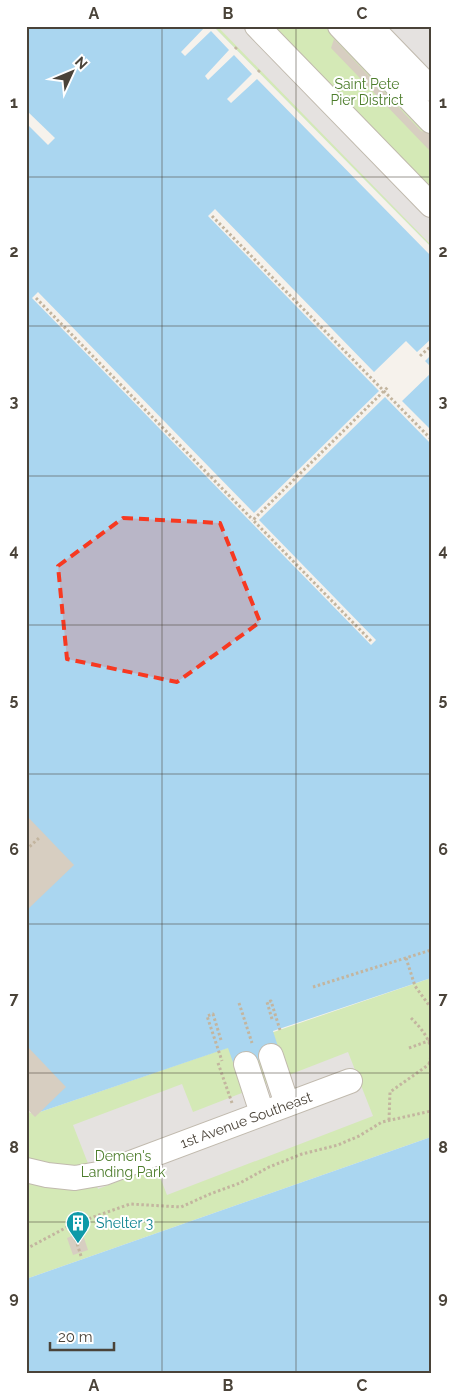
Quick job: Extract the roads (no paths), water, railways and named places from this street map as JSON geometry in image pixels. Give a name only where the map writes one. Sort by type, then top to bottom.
[{"type":"street","points":[[257,26],[431,205]]},
{"type":"street","points":[[340,26],[431,121]]},
{"type":"street","points":[[370,26],[431,89]]},
{"type":"street","points":[[271,1056],[287,1104]]},
{"type":"street","points":[[246,1064],[262,1113]]},
{"type":"street","name":"1st Avenue Southeast","points":[[26,1170],[47,1176],[75,1178],[104,1173],[350,1081]]},
{"type":"water","points":[[26,26],[213,26],[431,247],[431,978],[273,1031],[280,1053],[235,1068],[228,1048],[34,1114],[26,1106]]},
{"type":"water","points":[[431,1137],[431,1373],[26,1373],[26,1279]]},
{"type":"place","name":"Shelter 3","points":[[78,1244]]},
{"type":"park label","name":"Saint Pete Pier District","points":[[367,92]]},
{"type":"park label","name":"Demen's Landing Park","points":[[123,1164]]}]
